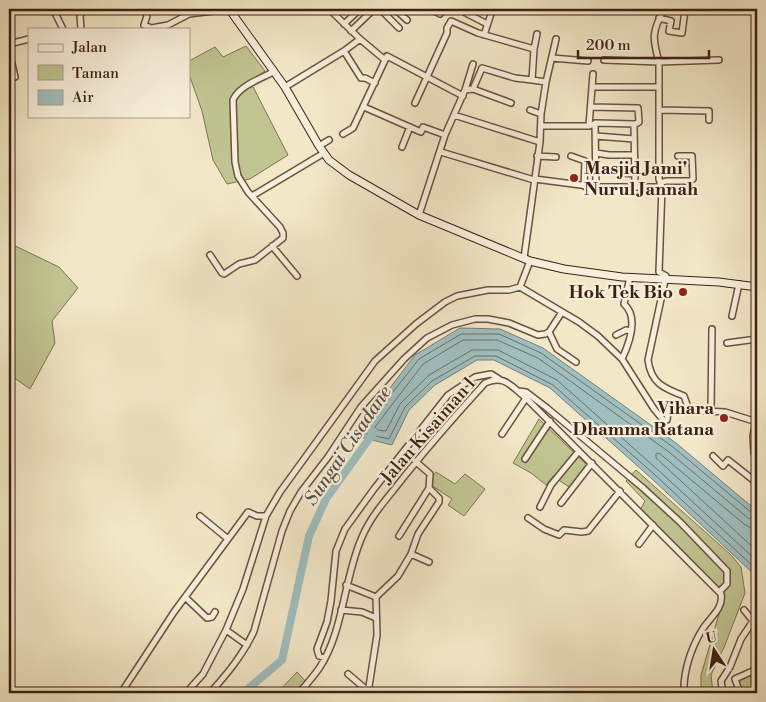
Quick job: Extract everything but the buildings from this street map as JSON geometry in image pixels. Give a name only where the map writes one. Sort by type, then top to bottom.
[{"type":"street","points":[[53,9],[62,28]]},
{"type":"street","points":[[81,28],[80,16],[83,9]]},
{"type":"street","points":[[144,9],[147,16],[144,25],[148,28],[169,27],[190,14],[230,9],[285,87],[329,160],[340,169],[419,215],[527,259],[564,269],[630,278],[739,284],[757,287]]},
{"type":"street","points":[[329,9],[385,60]]},
{"type":"street","points":[[344,24],[360,9]]},
{"type":"street","points":[[351,31],[374,9]]},
{"type":"street","points":[[380,9],[400,28]]},
{"type":"street","points":[[395,9],[407,20]]},
{"type":"street","points":[[402,15],[407,9]]},
{"type":"street","points":[[430,9],[440,14]]},
{"type":"street","points":[[463,9],[464,12],[487,24]]},
{"type":"street","points":[[664,9],[653,37],[658,62],[659,179],[661,185],[659,272],[666,276],[648,360],[652,376],[656,381],[671,391],[684,396],[689,410]]},
{"type":"street","points":[[660,18],[671,21],[669,31],[682,33],[685,10]]},
{"type":"street","points":[[484,35],[491,14]]},
{"type":"street","points":[[415,103],[428,78],[451,21],[484,35],[534,49]]},
{"type":"street","points":[[532,80],[537,34]]},
{"type":"street","points":[[9,44],[28,39]]},
{"type":"street","points":[[285,87],[360,39]]},
{"type":"street","points":[[520,288],[527,259],[534,179],[540,142],[541,114],[556,40]]},
{"type":"street","points":[[344,51],[360,78],[365,78],[375,83]]},
{"type":"street","points":[[9,52],[15,77],[9,78]]},
{"type":"street","points":[[343,134],[353,128],[387,56],[428,78],[464,93],[473,89],[482,68],[515,78],[546,82]]},
{"type":"street","points":[[552,58],[588,61]]},
{"type":"street","points":[[604,60],[658,62],[719,60]]},
{"type":"street","points":[[419,215],[446,135],[474,64]]},
{"type":"street","points":[[210,255],[224,274],[240,264],[256,260],[283,238],[280,227],[242,184],[235,162],[234,96],[245,87],[273,72]]},
{"type":"street","points":[[589,126],[592,74]]},
{"type":"street","points":[[592,87],[658,87]]},
{"type":"street","points":[[473,89],[511,103]]},
{"type":"street","points":[[364,107],[421,132],[423,127],[446,135]]},
{"type":"street","points":[[591,107],[638,107],[638,122],[635,124],[634,139],[635,186]]},
{"type":"street","points":[[530,110],[541,114]]},
{"type":"street","points":[[659,110],[709,111],[709,120]]},
{"type":"street","points":[[454,116],[540,142]]},
{"type":"street","points":[[541,126],[589,126],[596,123],[635,124]]},
{"type":"street","points":[[596,123],[596,187]]},
{"type":"street","points":[[402,147],[410,127]]},
{"type":"street","points":[[596,136],[634,139]]},
{"type":"street","points":[[319,146],[329,140]]},
{"type":"street","points":[[441,152],[534,179],[596,187],[661,185],[666,181],[690,181],[693,179],[692,156],[678,156]]},
{"type":"street","points":[[252,196],[324,153]]},
{"type":"street","points":[[596,153],[634,155]]},
{"type":"street","points":[[537,156],[556,157]]},
{"type":"street","points":[[571,156],[585,161],[584,186]]},
{"type":"street","points":[[613,172],[634,174]]},
{"type":"street","points":[[272,246],[297,276]]},
{"type":"street","points":[[622,359],[631,331],[631,317],[628,307],[624,304],[630,278]]},
{"type":"street","points":[[732,316],[739,284]]},
{"type":"street","points":[[186,693],[203,674],[226,630],[243,588],[266,516],[280,492],[375,362],[416,324],[445,302],[457,296],[488,290],[520,288],[562,312],[598,336],[622,359],[654,409],[664,421],[667,420],[668,411],[711,410],[757,421],[753,436],[754,453]]},
{"type":"street","points":[[210,693],[230,671],[248,645],[254,631],[282,531],[290,511],[301,492],[328,457],[361,407],[404,359],[427,338],[452,324],[475,319],[488,319],[509,323],[538,335],[549,332],[562,312]]},
{"type":"street","points":[[711,410],[712,329]]},
{"type":"street","points":[[616,334],[626,330],[631,331]]},
{"type":"street","points":[[549,332],[557,349],[576,362]]},
{"type":"street","points":[[727,343],[757,339]]},
{"type":"street","points":[[325,658],[319,656],[317,649],[327,622],[336,552],[345,529],[448,395],[475,377],[491,374],[499,379]]},
{"type":"street","name":"Jalan Kisaiman 1","points":[[299,693],[325,658],[336,631],[346,585],[362,537],[375,513],[415,461],[485,383],[493,379],[504,381],[526,398],[719,592]]},
{"type":"street","points":[[517,391],[526,392],[547,408],[643,488],[680,522],[727,571],[727,584],[719,592],[722,600],[721,603],[702,630],[689,660],[685,675],[684,693]]},
{"type":"street","points":[[502,434],[526,398]]},
{"type":"street","points":[[525,459],[550,421]]},
{"type":"street","points":[[540,507],[551,485],[579,451]]},
{"type":"street","points":[[713,456],[723,466],[728,460],[757,483]]},
{"type":"street","points":[[399,536],[429,488],[430,474],[415,461]]},
{"type":"street","points":[[561,503],[592,463]]},
{"type":"street","points":[[368,692],[377,635],[376,597],[398,576],[418,534],[439,502],[439,498],[429,488]]},
{"type":"street","points":[[528,518],[544,529],[559,535],[564,530],[588,531],[620,492]]},
{"type":"street","points":[[121,693],[153,642],[208,564],[248,512],[257,516],[266,516]]},
{"type":"street","points":[[200,516],[228,539]]},
{"type":"street","points":[[639,544],[653,525]]},
{"type":"street","points":[[410,554],[429,562]]},
{"type":"street","points":[[208,564],[214,568]]},
{"type":"street","points":[[346,585],[376,597]]},
{"type":"street","points":[[185,597],[207,618],[212,617],[215,612]]},
{"type":"street","points":[[340,610],[362,612],[376,618]]},
{"type":"street","points":[[723,693],[721,681],[730,667],[741,639],[755,623],[744,610]]},
{"type":"street","points":[[226,630],[248,645]]},
{"type":"street","points":[[730,667],[740,693]]},
{"type":"street","points":[[735,679],[757,669]]},
{"type":"street","points":[[348,674],[368,692]]},
{"type":"green space","points":[[246,46],[265,71],[250,81],[288,155],[250,179],[227,184],[213,160],[202,111],[190,77],[190,60],[215,47],[223,57]]},
{"type":"green space","points":[[9,243],[59,267],[78,288],[52,321],[55,343],[30,389],[9,374]]},
{"type":"green space","points":[[539,419],[588,466],[569,487],[553,476],[546,485],[531,473],[513,463]]},
{"type":"green space","points":[[636,470],[731,555],[741,567],[745,593],[711,675],[713,693],[701,693],[701,675],[724,597],[639,512],[645,501],[626,481]]},
{"type":"green space","points":[[436,472],[455,484],[465,474],[485,489],[464,516],[448,505],[452,499],[428,483]]},
{"type":"green space","points":[[297,672],[309,685],[301,693],[277,693]]},
{"type":"green space","points":[[757,673],[757,693],[742,693],[737,681]]},
{"type":"water","points":[[460,328],[500,329],[543,348],[676,443],[757,511],[757,577],[651,478],[550,388],[494,360],[477,360],[435,385],[409,410],[392,445],[356,436],[415,355]]},
{"type":"waterway","name":"Sungai Cisadane","points":[[243,693],[282,660],[309,536],[326,499],[374,432]]},
{"type":"place","name":"Masjid Jami' Nurul Jannah","points":[[574,178]]},
{"type":"place","name":"Hok Tek Bio","points":[[683,292]]},
{"type":"place","name":"Vihara Dhamma Ratana","points":[[724,418]]}]
